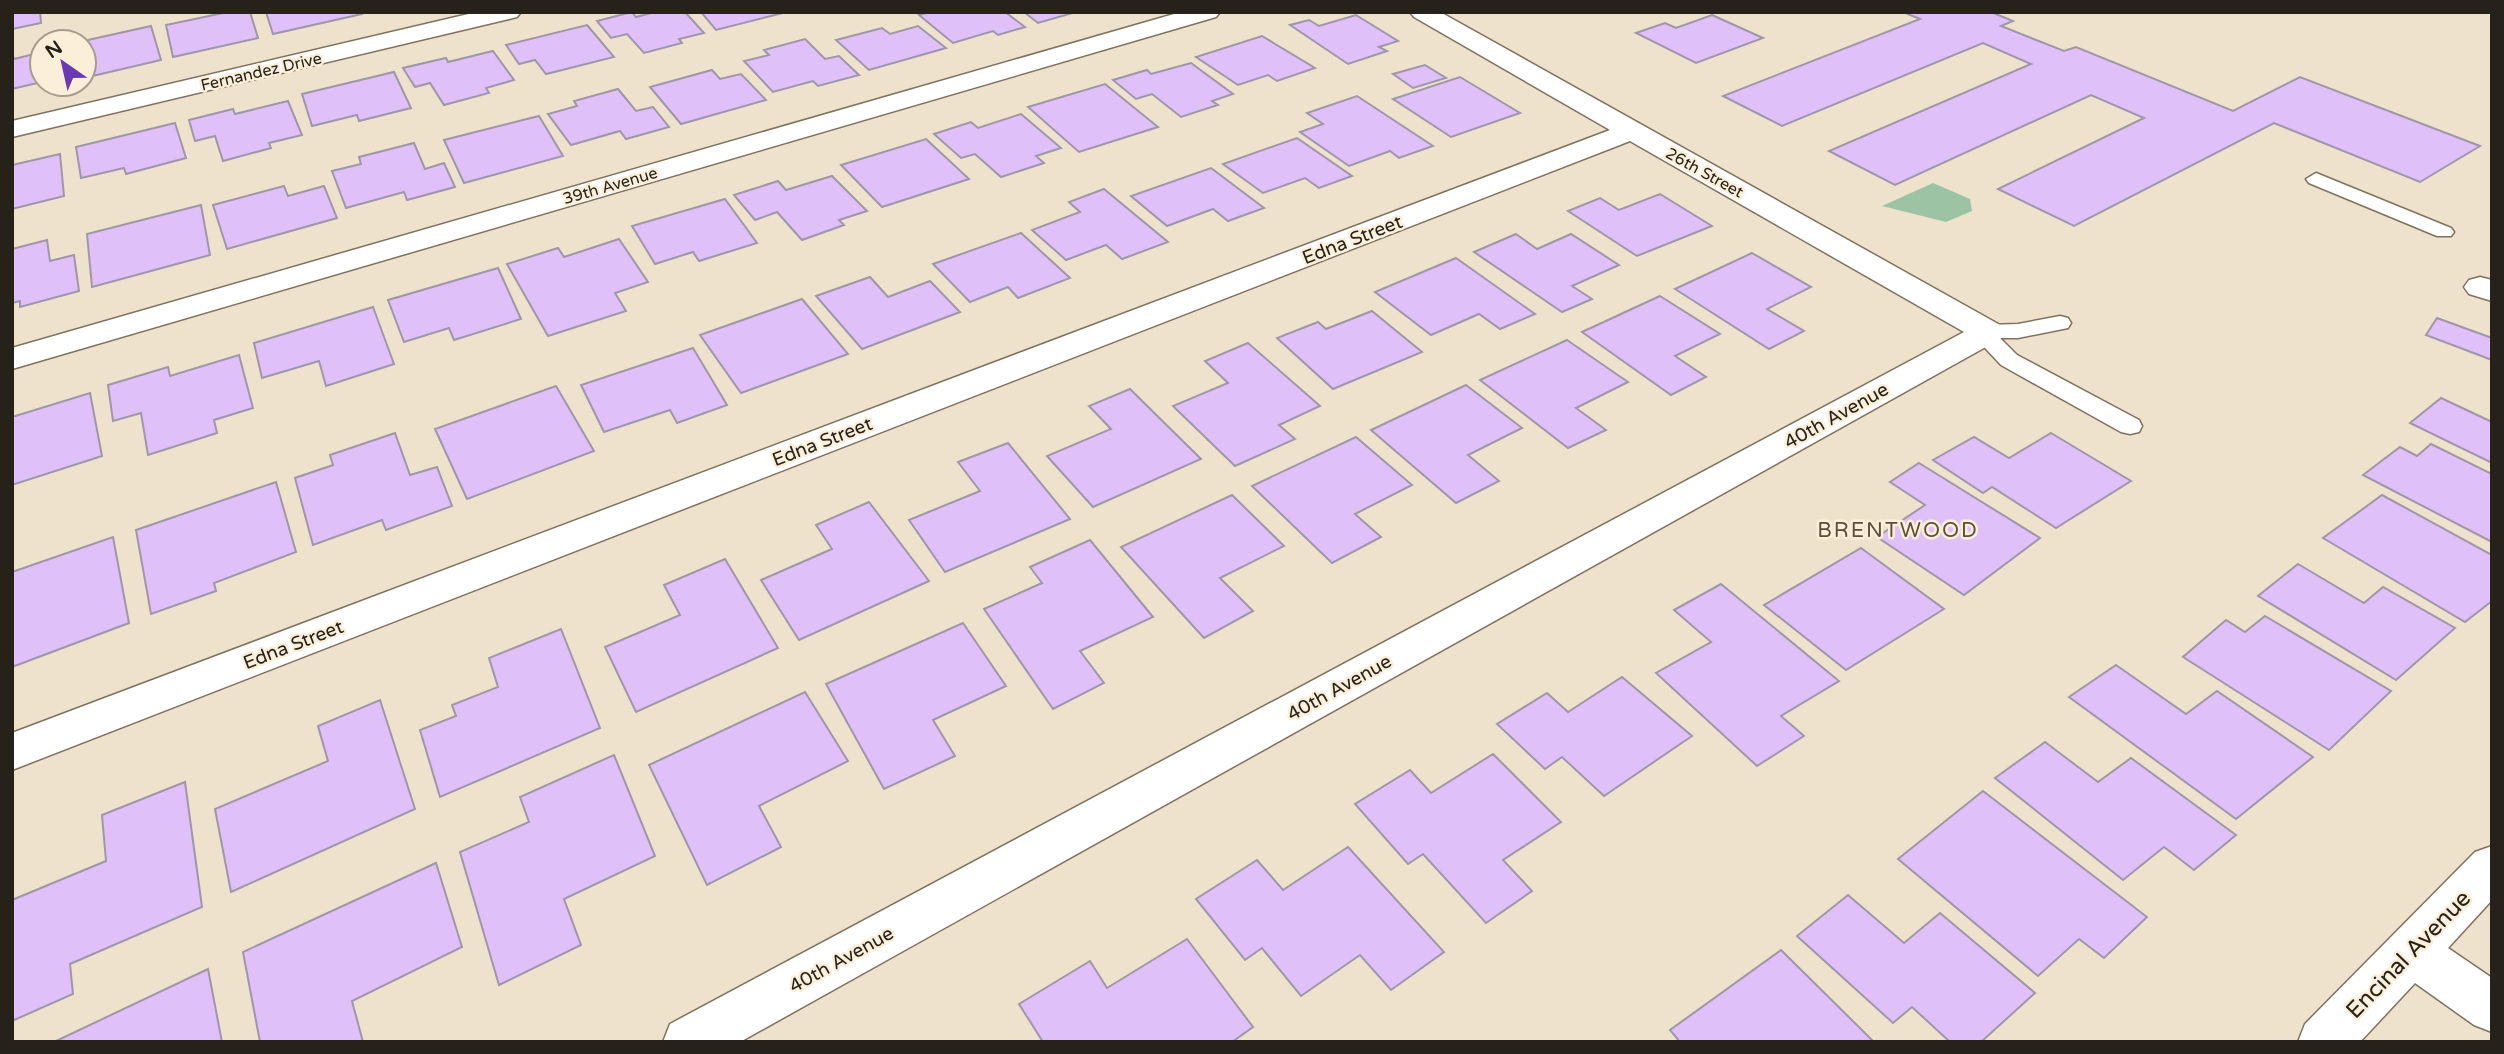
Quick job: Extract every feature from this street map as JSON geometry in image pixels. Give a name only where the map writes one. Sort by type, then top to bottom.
[{"type":"street","name":"Fernandez Drive","points":[[12,129],[509,12]]},
{"type":"street","name":"39th Avenue","points":[[12,359],[1208,12]]},
{"type":"street","name":"26th Street","points":[[1422,12],[1986,333]]},
{"type":"street","name":"Edna Street","points":[[12,752],[1632,131]]},
{"type":"street","name":"40th Avenue","points":[[689,1042],[1986,333]]},
{"type":"street","name":"Encinal Avenue","points":[[2324,1042],[2492,867]]},
{"type":"street","points":[[2411,951],[2492,1007]]},
{"type":"lane","points":[[2316,179],[2444,232]]},
{"type":"lane","points":[[1986,333],[2018,331],[2060,323]]},
{"type":"lane","points":[[1986,333],[2009,360],[2130,426]]},
{"type":"green space","points":[[1933,183],[1970,199],[1972,211],[1946,222],[1882,206]]},
{"type":"building","points":[[12,12],[40,12],[41,23],[12,29]]},
{"type":"building","points":[[228,12],[250,12],[258,38],[173,57],[166,25]]},
{"type":"building","points":[[266,12],[361,12],[362,14],[273,34]]},
{"type":"building","points":[[632,12],[636,17],[655,12],[685,12],[704,33],[679,39],[682,43],[644,53],[627,34],[611,38],[597,21]]},
{"type":"building","points":[[701,12],[787,12],[716,30]]},
{"type":"building","points":[[930,12],[1005,12],[1025,27],[998,35],[993,31],[953,43],[919,15]]},
{"type":"building","points":[[1024,12],[1076,12],[1038,23]]},
{"type":"building","points":[[1903,12],[1991,12],[2013,21],[2001,26],[2064,51],[2076,47],[2233,111],[2300,77],[2480,146],[2420,182],[2274,123],[2074,226],[1998,189],[2144,118],[2091,95],[1895,185],[1829,151],[2031,64],[1983,43],[1782,126],[1723,96],[1920,19]]},
{"type":"building","points":[[1356,15],[1398,41],[1379,47],[1387,51],[1348,64],[1290,25],[1309,20],[1319,26]]},
{"type":"building","points":[[1712,15],[1763,38],[1696,63],[1636,33],[1665,23],[1676,28]]},
{"type":"building","points":[[587,25],[614,57],[546,74],[535,60],[519,64],[506,45]]},
{"type":"building","points":[[151,26],[161,60],[98,75],[98,38]]},
{"type":"building","points":[[918,26],[946,48],[869,70],[836,40],[882,28],[890,34]]},
{"type":"building","points":[[1262,36],[1315,68],[1277,81],[1268,75],[1238,85],[1196,57]]},
{"type":"building","points":[[805,39],[825,59],[839,56],[859,75],[818,86],[813,81],[773,92],[744,61],[769,55],[764,50]]},
{"type":"building","points":[[493,51],[514,80],[486,88],[489,93],[444,105],[430,83],[415,87],[403,68],[446,58],[448,62]]},
{"type":"building","points":[[12,53],[14,59],[28,56],[28,85],[12,89]]},
{"type":"building","points":[[1191,63],[1233,94],[1212,101],[1218,105],[1181,117],[1152,94],[1136,99],[1113,80],[1147,70],[1151,74]]},
{"type":"building","points":[[1425,65],[1446,78],[1413,88],[1393,74]]},
{"type":"building","points":[[712,70],[720,79],[741,74],[766,100],[681,124],[650,87]]},
{"type":"building","points":[[394,72],[411,108],[359,121],[357,115],[312,126],[302,94]]},
{"type":"building","points":[[1460,77],[1520,113],[1451,137],[1393,99]]},
{"type":"building","points":[[1105,84],[1158,127],[1079,152],[1028,107]]},
{"type":"building","points":[[618,89],[636,111],[653,107],[669,127],[626,139],[620,131],[571,145],[548,114],[577,106],[574,101]]},
{"type":"building","points":[[1357,96],[1433,146],[1399,158],[1390,151],[1349,166],[1300,132],[1323,124],[1307,113]]},
{"type":"building","points":[[288,101],[302,135],[269,143],[271,148],[223,161],[215,136],[195,141],[189,120],[233,109],[235,114]]},
{"type":"building","points":[[1021,114],[1061,148],[1036,156],[1044,163],[1001,177],[975,154],[961,158],[934,134],[971,122],[978,128]]},
{"type":"building","points":[[539,116],[563,156],[464,183],[444,140]]},
{"type":"building","points":[[175,123],[186,158],[126,174],[124,168],[81,178],[76,147]]},
{"type":"building","points":[[1297,138],[1352,176],[1319,188],[1305,178],[1263,193],[1223,164]]},
{"type":"building","points":[[926,139],[969,179],[882,207],[841,165]]},
{"type":"building","points":[[414,143],[425,169],[444,163],[455,187],[407,200],[404,192],[346,208],[332,171],[361,164],[359,157]]},
{"type":"building","points":[[60,154],[64,196],[12,209],[12,165]]},
{"type":"building","points":[[1211,168],[1264,208],[1228,221],[1213,209],[1167,226],[1131,196]]},
{"type":"building","points":[[832,176],[867,211],[839,220],[844,225],[802,240],[777,212],[755,220],[734,195],[778,181],[786,190]]},
{"type":"building","points":[[284,186],[288,196],[324,186],[337,218],[227,249],[213,205]]},
{"type":"building","points":[[1104,189],[1168,242],[1122,259],[1106,245],[1066,260],[1032,230],[1080,212],[1069,202]]},
{"type":"building","points":[[1660,194],[1712,226],[1637,256],[1568,211],[1600,198],[1619,210]]},
{"type":"building","points":[[725,199],[757,243],[699,261],[693,252],[655,264],[632,226]]},
{"type":"building","points":[[201,205],[210,255],[92,287],[87,234]]},
{"type":"building","points":[[1021,233],[1070,278],[1018,298],[1008,287],[970,302],[933,264]]},
{"type":"building","points":[[1516,234],[1537,249],[1571,234],[1619,265],[1572,286],[1592,299],[1562,312],[1474,252]]},
{"type":"building","points":[[619,239],[648,282],[615,293],[626,311],[548,336],[507,264],[558,248],[564,257]]},
{"type":"building","points":[[47,240],[50,261],[74,255],[79,291],[20,307],[20,301],[12,303],[12,249]]},
{"type":"building","points":[[1752,253],[1811,287],[1767,309],[1804,331],[1769,349],[1675,289]]},
{"type":"building","points":[[1456,258],[1535,314],[1500,329],[1479,314],[1431,335],[1375,292]]},
{"type":"building","points":[[498,268],[521,319],[454,340],[449,328],[404,342],[388,300]]},
{"type":"building","points":[[870,277],[888,297],[930,281],[960,312],[862,349],[816,296]]},
{"type":"building","points":[[1660,296],[1720,334],[1675,356],[1706,377],[1671,395],[1582,332]]},
{"type":"building","points":[[802,299],[848,354],[741,393],[700,335]]},
{"type":"building","points":[[373,307],[394,364],[326,386],[319,361],[262,378],[254,343]]},
{"type":"building","points":[[1372,311],[1422,352],[1333,389],[1277,338],[1318,322],[1326,329]]},
{"type":"building","points":[[2437,318],[2492,338],[2492,360],[2426,335]]},
{"type":"building","points":[[1567,340],[1628,382],[1576,408],[1606,430],[1568,448],[1480,380]]},
{"type":"building","points":[[1248,343],[1320,406],[1279,425],[1295,439],[1235,466],[1173,406],[1228,383],[1205,361]]},
{"type":"building","points":[[693,348],[727,405],[677,423],[670,410],[604,432],[581,385]]},
{"type":"building","points":[[239,355],[253,408],[214,420],[217,433],[148,455],[141,413],[113,421],[108,385],[168,367],[170,376]]},
{"type":"building","points":[[1466,385],[1522,428],[1468,455],[1499,481],[1456,503],[1371,430]]},
{"type":"building","points":[[556,386],[594,451],[467,499],[435,429]]},
{"type":"building","points":[[1130,389],[1201,459],[1093,507],[1047,456],[1111,429],[1089,406]]},
{"type":"building","points":[[90,393],[102,456],[12,485],[12,417]]},
{"type":"building","points":[[2441,398],[2492,422],[2492,463],[2410,423]]},
{"type":"building","points":[[395,433],[410,475],[437,467],[452,506],[386,530],[382,520],[313,545],[295,478],[333,465],[330,455]]},
{"type":"building","points":[[2051,433],[2131,481],[2056,528],[1992,487],[1983,493],[1933,460],[1974,437],[2009,458]]},
{"type":"building","points":[[1356,437],[1412,485],[1355,514],[1381,537],[1332,563],[1252,486]]},
{"type":"building","points":[[1008,443],[1070,519],[945,572],[909,520],[980,491],[958,462]]},
{"type":"building","points":[[2431,444],[2492,474],[2492,542],[2363,475],[2400,447],[2417,456]]},
{"type":"building","points":[[1919,463],[2040,538],[1964,595],[1877,537],[1925,505],[1890,482]]},
{"type":"building","points":[[276,482],[296,552],[214,583],[216,591],[151,614],[136,530]]},
{"type":"building","points":[[1232,495],[1284,546],[1220,578],[1253,611],[1204,638],[1121,547]]},
{"type":"building","points":[[2382,495],[2492,555],[2492,601],[2465,622],[2323,538]]},
{"type":"building","points":[[869,502],[929,581],[799,640],[761,580],[832,549],[816,525]]},
{"type":"building","points":[[113,537],[129,623],[12,667],[12,572]]},
{"type":"building","points":[[1090,540],[1153,617],[1080,651],[1104,683],[1053,709],[984,609],[1042,583],[1030,567]]},
{"type":"building","points":[[1861,548],[1944,609],[1846,670],[1764,605]]},
{"type":"building","points":[[725,559],[778,648],[636,712],[605,647],[680,615],[664,585]]},
{"type":"building","points":[[2298,564],[2364,603],[2383,587],[2455,628],[2396,680],[2258,596]]},
{"type":"building","points":[[1721,584],[1839,681],[1781,716],[1804,736],[1757,766],[1656,673],[1711,642],[1674,610]]},
{"type":"building","points":[[2265,616],[2391,691],[2329,750],[2183,657],[2226,620],[2245,632]]},
{"type":"building","points":[[963,623],[1006,686],[933,720],[955,756],[884,789],[826,684]]},
{"type":"building","points":[[561,629],[600,728],[440,797],[420,730],[456,716],[452,705],[498,687],[489,658]]},
{"type":"building","points":[[2116,665],[2186,714],[2217,691],[2313,757],[2236,819],[2069,697]]},
{"type":"building","points":[[1622,677],[1692,736],[1604,796],[1562,757],[1545,769],[1497,724],[1547,693],[1568,712]]},
{"type":"building","points":[[805,692],[848,761],[759,806],[781,847],[707,885],[649,765]]},
{"type":"building","points":[[380,700],[415,809],[231,892],[215,809],[328,761],[318,726]]},
{"type":"building","points":[[2045,742],[2098,782],[2131,758],[2236,835],[2194,870],[2164,847],[2123,880],[1995,778]]},
{"type":"building","points":[[1493,754],[1561,822],[1503,860],[1532,891],[1486,923],[1423,854],[1408,864],[1355,804],[1410,770],[1431,793]]},
{"type":"building","points":[[614,755],[655,856],[564,899],[581,945],[499,985],[460,852],[529,822],[520,797]]},
{"type":"building","points":[[185,782],[202,907],[70,964],[73,994],[12,1021],[12,900],[106,861],[102,815]]},
{"type":"building","points":[[1983,791],[2147,917],[2104,958],[2079,939],[2038,976],[1898,859]]},
{"type":"building","points":[[1348,847],[1444,952],[1391,990],[1360,955],[1301,996],[1262,948],[1245,960],[1196,899],[1257,860],[1283,890]]},
{"type":"building","points":[[436,863],[462,947],[352,1001],[363,1042],[260,1042],[243,952]]},
{"type":"building","points":[[1848,895],[1904,943],[1940,913],[2035,993],[1981,1042],[1950,1042],[1912,1007],[1893,1023],[1797,936]]},
{"type":"building","points":[[1187,939],[1253,1027],[1232,1042],[1043,1042],[1019,1004],[1090,961],[1107,988]]},
{"type":"building","points":[[1781,950],[1874,1042],[1680,1042],[1670,1030]]},
{"type":"building","points":[[208,969],[222,1042],[54,1042]]},
{"type":"district","name":"BRENTWOOD","points":[[1898,530]]}]
